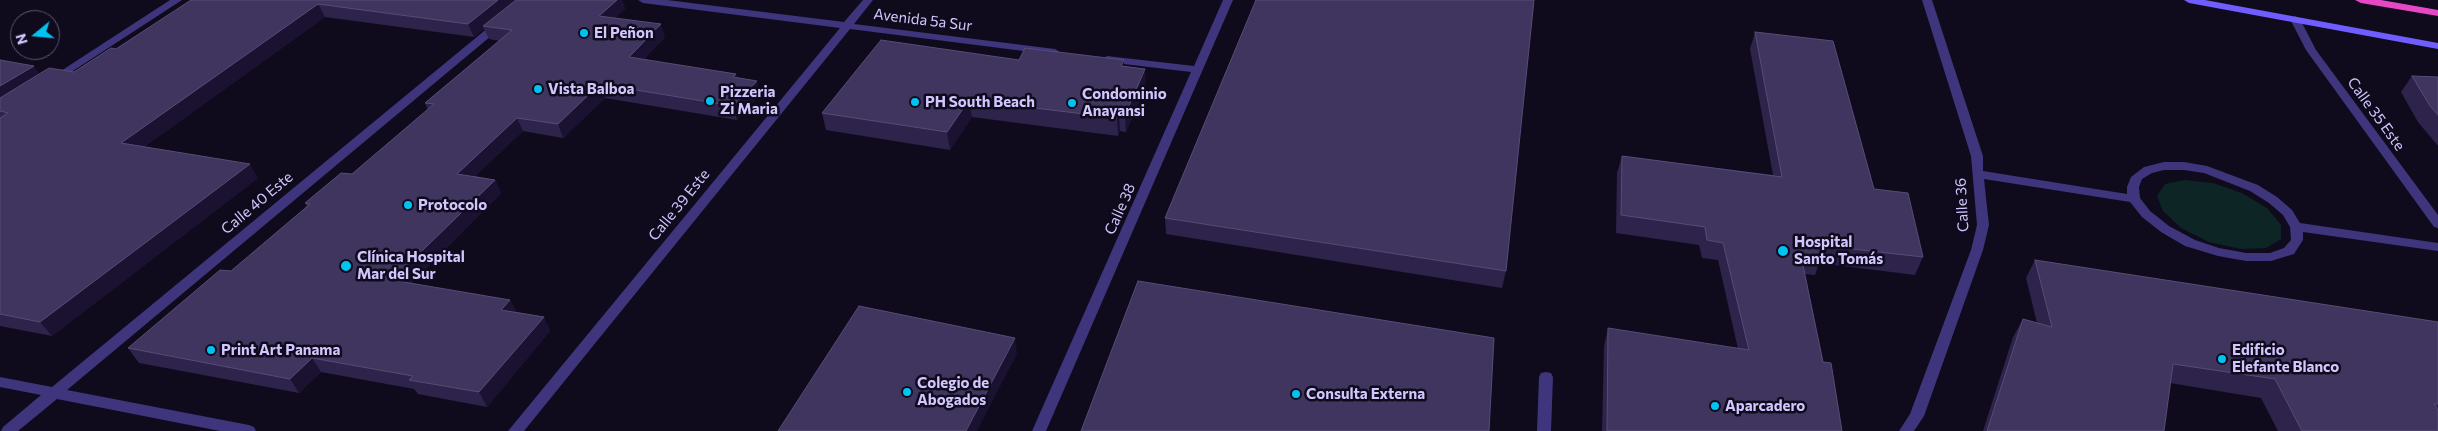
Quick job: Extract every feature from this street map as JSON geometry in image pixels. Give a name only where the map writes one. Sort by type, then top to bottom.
[{"type":"highway","points":[[2361,0],[2438,14]]},
{"type":"main road","points":[[2189,0],[2438,46]]},
{"type":"street","points":[[45,84],[177,0]]},
{"type":"street","name":"Avenida 5a Sur","points":[[643,0],[1062,53]]},
{"type":"street","name":"Calle 39 Este","points":[[515,431],[868,0]]},
{"type":"street","name":"Calle 38","points":[[1039,431],[1199,70],[1228,0]]},
{"type":"street","name":"Calle 36","points":[[1906,431],[1918,416],[1981,237],[1983,225],[1977,174],[1977,156],[1927,0]]},
{"type":"street","name":"Calle 40 Este","points":[[8,431],[506,18]]},
{"type":"street","name":"Calle 35 Este","points":[[2295,19],[2311,50],[2438,224]]},
{"type":"street","points":[[1091,57],[1199,70]]},
{"type":"street","points":[[2164,166],[2200,169],[2232,177],[2254,188],[2283,209],[2296,227],[2297,240],[2289,251],[2271,257],[2236,256],[2218,252],[2190,243],[2165,229],[2146,214],[2134,199],[2133,187],[2137,177],[2148,170],[2164,166]]},
{"type":"street","points":[[1977,174],[2134,199]]},
{"type":"street","points":[[2296,227],[2438,247]]},
{"type":"street","points":[[1544,431],[1546,377]]},
{"type":"street","points":[[0,382],[53,394],[249,431]]},
{"type":"green space","points":[[2185,180],[2213,183],[2242,193],[2267,208],[2281,225],[2281,239],[2266,248],[2241,249],[2209,242],[2181,228],[2163,211],[2157,196],[2165,184]]},
{"type":"building","points":[[191,0],[498,0],[468,24],[318,4],[121,143],[250,164],[40,322],[0,314],[0,118],[8,113],[0,111],[0,98],[49,68],[74,72],[111,48],[116,49]]},
{"type":"building","points":[[516,0],[617,0],[599,16],[661,24],[629,57],[736,74],[733,77],[757,81],[733,106],[600,84],[558,124],[517,118],[457,174],[495,180],[392,280],[510,300],[501,310],[544,317],[479,392],[409,380],[413,376],[312,358],[290,379],[128,348],[220,270],[231,271],[310,204],[305,203],[341,173],[352,174],[434,104],[425,103],[512,30],[483,26]]},
{"type":"building","points":[[1256,0],[1534,0],[1506,271],[1165,218]]},
{"type":"building","points":[[1755,32],[1833,41],[1874,189],[1908,193],[1923,257],[1818,245],[1822,257],[1801,256],[1823,362],[1831,363],[1842,431],[1607,431],[1608,328],[1749,350],[1723,243],[1707,240],[1705,227],[1621,215],[1622,156],[1782,177]]},
{"type":"building","points":[[881,40],[1019,60],[1025,48],[1124,60],[1121,66],[1145,69],[1125,115],[1119,114],[1117,118],[969,100],[947,132],[822,113]]},
{"type":"building","points":[[0,60],[34,66],[0,86]]},
{"type":"building","points":[[2412,76],[2438,77],[2438,115],[2430,106]]},
{"type":"building","name":"Edificio Elefante Blanco","points":[[2035,260],[2438,322],[2438,404],[2434,404],[2438,410],[2438,431],[2302,431],[2275,379],[2173,364],[2164,431],[1987,431],[2023,319],[2052,327]]},
{"type":"building","name":"Consulta Externa","points":[[1138,281],[1494,338],[1489,431],[1081,431]]},
{"type":"building","name":"Colegio de Abogados","points":[[859,306],[1015,338],[966,431],[778,431]]},
{"type":"place","name":"El Peñon","points":[[584,33]]},
{"type":"place","name":"Vista Balboa","points":[[538,89]]},
{"type":"place","name":"Pizzeria Zi Maria","points":[[710,101]]},
{"type":"place","name":"PH South Beach","points":[[915,102]]},
{"type":"place","name":"Condominio Anayansi","points":[[1072,103]]},
{"type":"place","name":"Protocolo","points":[[408,205]]},
{"type":"place","name":"Hospital Santo Tomás","points":[[1783,251]]},
{"type":"place","name":"Clínica Hospital Mar del Sur","points":[[346,266]]},
{"type":"place","name":"Print Art Panama","points":[[211,350]]},
{"type":"place","name":"Edificio Elefante Blanco","points":[[2222,359]]},
{"type":"place","name":"Colegio de Abogados","points":[[907,392]]},
{"type":"place","name":"Consulta Externa","points":[[1296,394]]},
{"type":"place","name":"Aparcadero","points":[[1715,406]]}]
